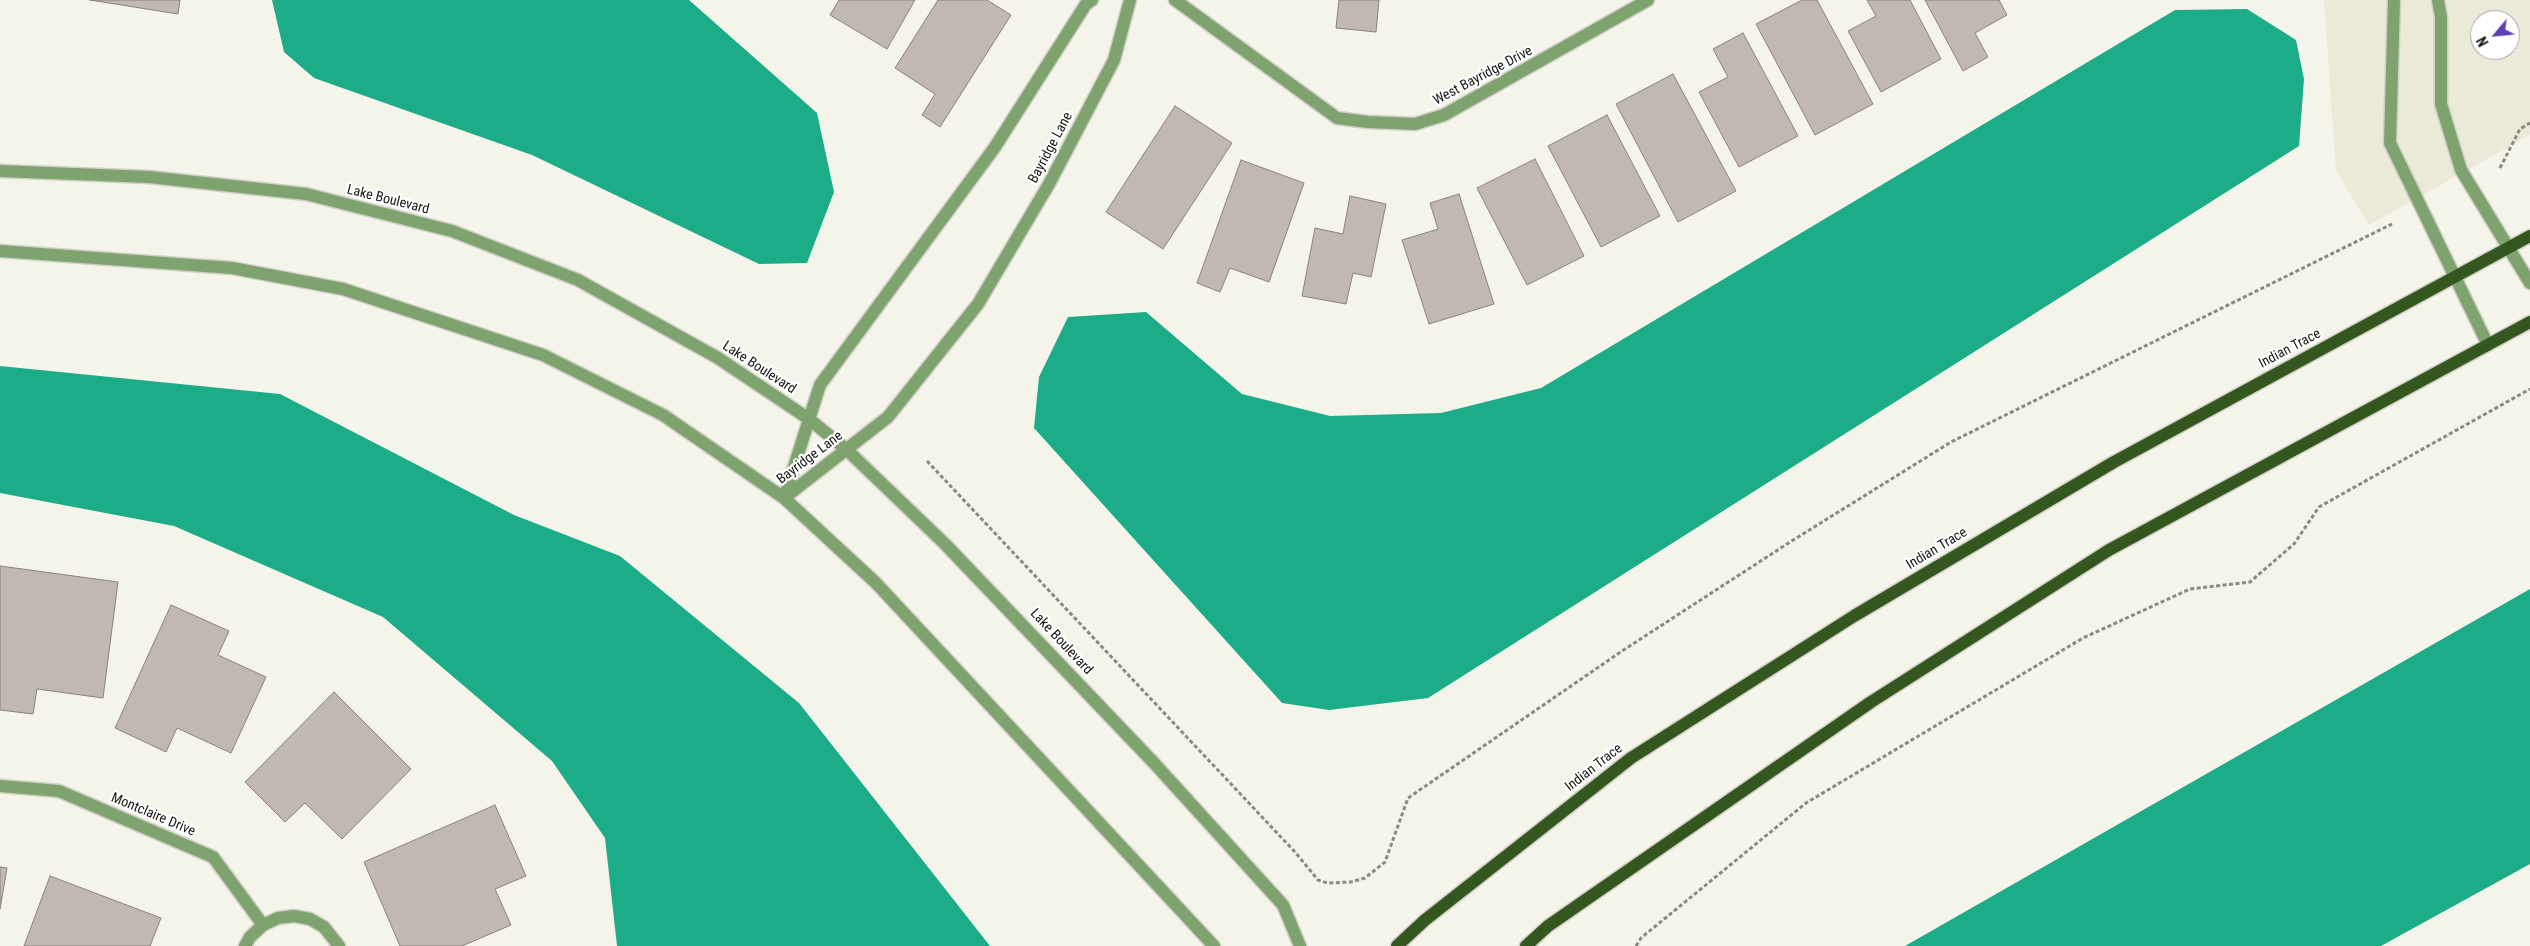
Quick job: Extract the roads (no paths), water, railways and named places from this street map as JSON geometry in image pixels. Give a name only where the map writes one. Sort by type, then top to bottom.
[{"type":"main road","name":"Indian Trace","points":[[1397,946],[1425,920],[1632,758],[1854,616],[2114,462],[2530,236]]},
{"type":"main road","points":[[1526,946],[1548,926],[1871,702],[2109,550],[2530,322]]},
{"type":"street","name":"Bayridge Lane","points":[[784,498],[820,385],[994,147],[1086,4],[1092,0]]},
{"type":"street","name":"Bayridge Lane","points":[[784,498],[888,417],[978,304],[1049,184],[1114,60],[1130,0]]},
{"type":"street","name":"West Bayridge Drive","points":[[1175,0],[1337,118],[1368,122],[1414,124],[1444,115],[1482,95],[1648,0]]},
{"type":"street","points":[[2394,0],[2390,143],[2488,345]]},
{"type":"street","points":[[2438,0],[2441,17],[2440,104],[2462,170],[2530,283]]},
{"type":"street","name":"Lake Boulevard","points":[[0,171],[148,178],[306,194],[452,231],[578,280],[718,358],[809,419],[847,450],[1002,602],[1154,763],[1283,905],[1300,946]]},
{"type":"street","points":[[0,251],[232,268],[343,289],[543,355],[663,415],[784,498],[876,583],[1214,946]]},
{"type":"street","name":"Montclaire Drive","points":[[0,786],[59,791],[213,857],[263,925]]},
{"type":"street","points":[[245,946],[250,937],[263,925],[278,918],[294,916],[310,919],[324,927],[339,946]]}]
